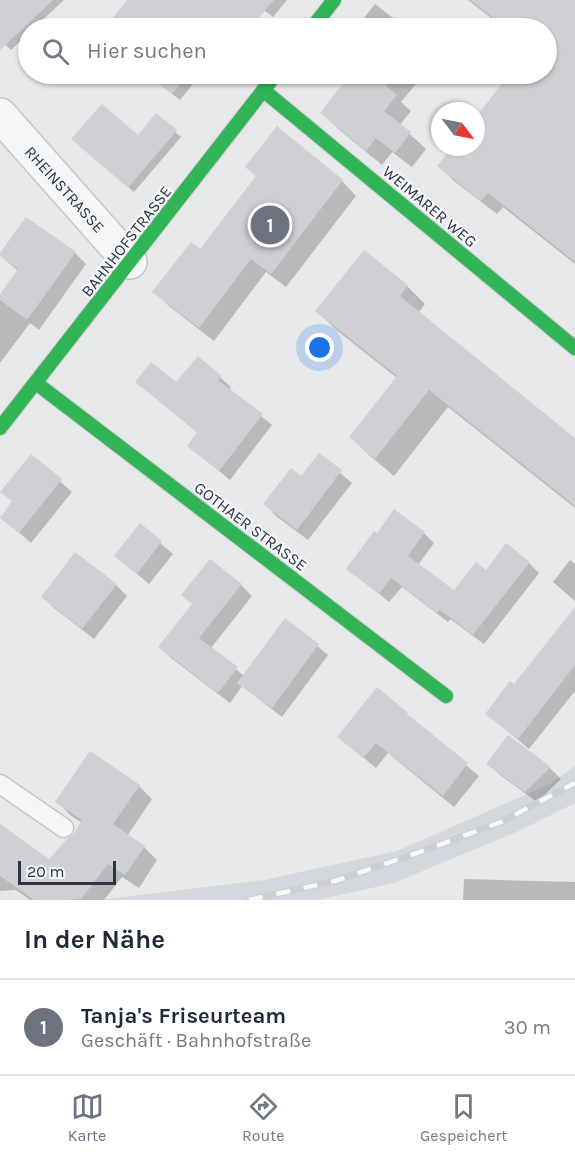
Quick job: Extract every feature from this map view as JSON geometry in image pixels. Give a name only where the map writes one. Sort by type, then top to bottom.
[{"type":"street","points":[[320,18],[334,0]]},
{"type":"street","name":"BAHNHOFSTRASSE","points":[[0,428],[268,84]]},
{"type":"street","name":"WEIMARER WEG","points":[[263,90],[575,348]]},
{"type":"street","name":"RHEINSTRASSE","points":[[0,115],[130,262]]},
{"type":"street","name":"GOTHAER STRASSE","points":[[36,383],[446,696]]},
{"type":"lane","points":[[0,784],[64,828]]},
{"type":"shaded area","points":[[575,766],[575,803],[521,830],[394,883],[317,900],[99,900],[264,880],[397,851],[550,784]]},
{"type":"building","points":[[0,0],[53,0],[34,18],[18,18],[18,33],[0,50]]},
{"type":"building","points":[[127,0],[274,0],[259,18],[113,18]]},
{"type":"building","points":[[470,0],[575,0],[575,262],[488,193],[481,201],[437,166],[445,156],[485,156],[485,105],[502,84],[557,84],[557,18],[493,18]]},
{"type":"building","points":[[159,84],[180,84],[172,94]]},
{"type":"building","points":[[342,84],[388,84],[386,86],[397,95],[384,111],[411,132],[395,153],[376,138],[366,151],[320,113]]},
{"type":"building","points":[[102,104],[138,135],[156,113],[177,130],[128,188],[71,139]]},
{"type":"building","points":[[277,126],[343,180],[271,274],[251,259],[199,328],[152,292],[191,242],[200,249],[256,176],[245,167]]},
{"type":"building","points":[[26,217],[76,252],[27,320],[0,300],[0,294],[18,269],[0,256],[0,253]]},
{"type":"building","points":[[364,250],[408,285],[400,296],[575,438],[575,506],[429,390],[375,459],[349,437],[397,376],[315,311]]},
{"type":"building","points":[[198,356],[222,376],[218,380],[263,414],[219,471],[187,446],[197,432],[135,382],[151,362],[176,382]]},
{"type":"building","points":[[319,453],[342,470],[297,530],[263,504],[291,468],[301,476]]},
{"type":"building","points":[[31,454],[62,479],[19,533],[0,518],[12,501],[0,492]]},
{"type":"building","points":[[394,509],[425,532],[408,556],[454,590],[476,562],[486,570],[506,543],[530,562],[473,635],[440,610],[437,613],[391,578],[379,594],[346,569],[374,531],[377,533]]},
{"type":"building","points":[[140,523],[162,541],[137,574],[114,556]]},
{"type":"building","points":[[75,552],[117,584],[82,629],[41,597]]},
{"type":"building","points":[[210,559],[242,584],[199,638],[238,667],[218,693],[158,647],[192,604],[181,595]]},
{"type":"building","points":[[575,607],[575,665],[518,739],[485,714],[510,681],[514,684]]},
{"type":"building","points":[[285,618],[319,644],[272,708],[237,683]]},
{"type":"building","points":[[377,687],[468,763],[443,796],[376,743],[363,758],[337,737]]},
{"type":"building","points":[[508,735],[551,767],[525,792],[486,764]]},
{"type":"building","points":[[90,751],[140,785],[113,824],[145,846],[125,875],[108,864],[82,898],[34,900],[0,876],[0,824],[49,859],[73,835],[82,820],[55,802]]},
{"type":"railway","points":[[249,900],[335,881],[417,853],[501,822],[575,783]]},
{"type":"traffic: fast","points":[[320,18],[334,0]]},
{"type":"traffic: fast","points":[[0,428],[268,84]]},
{"type":"traffic: fast","points":[[263,90],[575,348]]},
{"type":"traffic: fast","points":[[36,383],[446,696]]},
{"type":"place","name":"Tanja's Friseurteam","points":[[270,225]]}]
